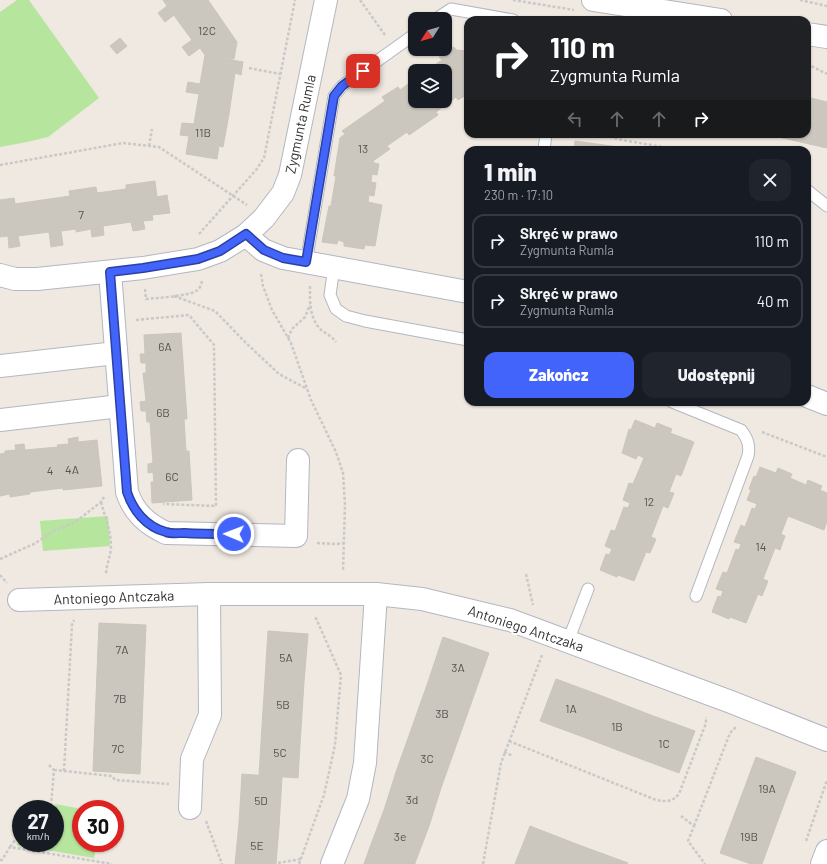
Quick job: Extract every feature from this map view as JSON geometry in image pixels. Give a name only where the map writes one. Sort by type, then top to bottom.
[{"type":"street","name":"Zygmunta Rumla","points":[[0,276],[15,279],[37,279],[143,268],[198,259],[220,251],[246,234],[264,218],[283,193],[290,175],[326,0]]},
{"type":"street","points":[[593,0],[643,4],[702,16]]},
{"type":"street","points":[[811,35],[827,37]]},
{"type":"street","points":[[246,234],[264,250],[283,258],[306,262],[333,274],[464,291]]},
{"type":"street","points":[[110,272],[127,492],[130,502],[136,512],[144,520],[166,533],[296,536],[298,460]]},
{"type":"street","points":[[0,366],[116,353]]},
{"type":"street","points":[[811,398],[827,404]]},
{"type":"street","points":[[0,420],[120,406]]},
{"type":"street","points":[[190,808],[192,759],[210,715],[209,594]]},
{"type":"street","name":"Antoniego Antczaka","points":[[18,600],[209,594],[376,594],[422,599],[466,608],[510,620],[731,702],[827,740]]},
{"type":"street","points":[[332,864],[358,799],[365,763],[376,594]]},
{"type":"street","points":[[822,864],[827,851]]},
{"type":"lane","points":[[446,12],[451,9],[490,16]]},
{"type":"lane","points":[[306,262],[334,96],[342,86],[408,39]]},
{"type":"lane","points":[[811,193],[827,206]]},
{"type":"lane","points":[[333,274],[330,295],[332,303],[336,309],[346,316],[365,322],[464,339]]},
{"type":"lane","points":[[682,406],[741,430],[746,436],[749,449],[748,456],[696,596]]},
{"type":"lane","points":[[568,641],[588,589]]},
{"type":"path","points":[[196,237],[256,170],[264,158],[295,0]]},
{"type":"path","points":[[360,0],[394,48]]},
{"type":"path","points":[[801,0],[827,6]]},
{"type":"path","points":[[811,66],[827,74]]},
{"type":"path","points":[[249,68],[280,74]]},
{"type":"path","points":[[149,146],[152,129]]},
{"type":"path","points":[[615,138],[657,146]]},
{"type":"path","points":[[0,165],[123,142],[149,146],[159,148],[252,209]]},
{"type":"path","points":[[143,268],[146,299],[195,292],[199,288],[204,275]]},
{"type":"path","points":[[260,269],[263,286],[272,310],[288,338],[311,400],[336,452],[343,473],[345,505],[344,566]]},
{"type":"path","points":[[333,274],[310,277],[310,305],[312,317],[320,329],[332,336],[336,342]]},
{"type":"path","points":[[173,296],[215,311],[279,374],[308,389]]},
{"type":"path","points":[[288,338],[292,329],[305,317],[310,305]]},
{"type":"path","points":[[114,322],[189,315],[214,345],[216,506],[157,504]]},
{"type":"path","points":[[741,430],[751,428],[827,457]]},
{"type":"path","points":[[0,559],[34,544],[54,530],[74,523],[101,502],[106,492]]},
{"type":"path","points":[[101,502],[111,533],[111,548],[106,567],[106,597]]},
{"type":"path","points":[[296,536],[313,542],[337,544],[344,543]]},
{"type":"path","points":[[337,544],[344,550]]},
{"type":"path","points":[[526,574],[531,595]]},
{"type":"path","points":[[299,864],[324,795],[329,774],[335,745],[341,675],[305,594]]},
{"type":"path","points":[[64,771],[72,625],[76,618]]},
{"type":"path","points":[[483,864],[504,752],[542,654]]},
{"type":"path","points":[[509,741],[656,800],[666,802],[674,799],[679,794],[706,723],[706,710]]},
{"type":"path","points":[[705,864],[688,841],[730,733],[739,723]]},
{"type":"path","points":[[504,752],[513,756]]},
{"type":"path","points":[[49,766],[54,770],[112,776],[115,780],[191,786]]},
{"type":"path","points":[[51,800],[54,770]]},
{"type":"path","points":[[805,843],[827,780]]},
{"type":"path","points":[[190,808],[202,808],[222,864]]},
{"type":"path","points":[[681,816],[694,826]]},
{"type":"path","points":[[1,864],[1,860],[12,844]]},
{"type":"path","points":[[10,847],[112,864]]},
{"type":"path","points":[[278,863],[301,859]]},
{"type":"green space","points":[[17,0],[29,0],[99,98],[48,137],[0,147],[0,12]]},
{"type":"green space","points":[[108,516],[110,546],[43,551],[40,521]]},
{"type":"green space","points":[[64,806],[72,807],[72,852],[95,852],[94,858],[58,852],[64,852]]},
{"type":"building","points":[[163,0],[208,0],[178,21],[174,15],[165,22],[158,13],[167,6]]},
{"type":"building","points":[[208,0],[237,42],[234,59],[205,55],[200,48],[189,56],[182,47],[192,40],[178,21]]},
{"type":"building","points":[[120,38],[127,46],[117,54],[110,46]]},
{"type":"building","points":[[454,47],[456,50],[464,51],[464,96],[458,100],[456,97],[452,100],[452,64],[436,64],[442,60],[439,57],[440,56],[452,56],[452,48]]},
{"type":"building","points":[[205,55],[243,62],[241,75],[235,73],[229,114],[197,106],[199,94],[186,92],[188,82],[200,84]]},
{"type":"building","points":[[408,84],[408,108],[441,108],[436,112],[438,115],[409,135],[407,132],[387,146],[390,149],[373,161],[374,163],[379,164],[377,175],[372,174],[371,182],[376,183],[374,196],[369,195],[368,202],[382,205],[375,246],[365,245],[364,249],[344,246],[344,242],[338,240],[337,244],[322,242],[329,206],[331,206],[340,138],[345,134],[342,131],[385,101],[382,97],[398,87],[400,90]]},
{"type":"building","points":[[811,98],[827,102],[827,148],[796,141],[796,138],[811,138]]},
{"type":"building","points":[[197,106],[229,114],[223,147],[219,146],[217,159],[186,154],[189,136],[180,135],[182,123],[194,124]]},
{"type":"building","points":[[783,138],[796,138],[796,141]]},
{"type":"building","points":[[575,141],[611,146],[574,146]]},
{"type":"building","points":[[155,181],[157,197],[167,195],[170,213],[152,215],[153,220],[143,221],[145,229],[133,231],[131,222],[103,226],[104,235],[92,237],[91,229],[76,232],[76,229],[61,231],[63,245],[51,247],[49,232],[18,236],[20,246],[9,248],[8,236],[0,237],[0,200],[14,198],[15,204],[70,196],[69,191],[96,187],[97,193],[126,189],[126,185]]},
{"type":"building","points":[[181,333],[187,419],[184,419],[186,451],[189,451],[192,500],[152,503],[151,482],[154,482],[153,472],[148,473],[148,464],[153,463],[150,422],[147,422],[146,411],[141,411],[140,402],[146,401],[143,373],[146,373],[146,363],[141,363],[140,354],[145,354],[144,335]]},
{"type":"building","points":[[635,420],[655,428],[657,423],[672,429],[670,433],[694,442],[681,476],[676,474],[669,492],[674,493],[668,508],[663,506],[651,537],[656,539],[650,553],[646,552],[634,581],[618,575],[617,577],[600,570],[606,554],[609,555],[612,549],[605,546],[611,530],[615,531],[624,507],[628,508],[630,503],[623,500],[629,483],[633,484],[644,458],[638,455],[636,459],[622,453],[629,429],[631,430]]},
{"type":"building","points":[[78,437],[78,442],[97,440],[102,486],[63,490],[63,488],[30,492],[30,494],[10,497],[10,494],[0,496],[0,454],[5,453],[5,451],[16,450],[15,445],[24,444],[25,450],[58,447],[57,445],[69,444],[68,439]]},
{"type":"building","points":[[760,467],[776,473],[778,468],[792,474],[790,478],[806,485],[808,480],[822,486],[820,490],[827,493],[827,521],[824,530],[788,516],[781,534],[785,536],[780,550],[775,548],[763,579],[768,581],[762,596],[758,594],[746,623],[730,617],[729,619],[712,612],[718,596],[721,597],[723,591],[716,589],[723,572],[727,573],[736,549],[739,550],[741,544],[734,542],[741,525],[745,527],[752,508],[755,509],[757,504],[747,500],[754,476],[756,477]]},
{"type":"building","points":[[99,623],[146,625],[144,674],[97,672]]},
{"type":"building","points":[[268,631],[308,634],[304,682],[265,679]]},
{"type":"building","points":[[443,637],[489,653],[473,698],[428,682]]},
{"type":"building","points":[[97,672],[144,674],[142,724],[95,722]]},
{"type":"building","points":[[265,679],[304,682],[301,729],[262,726]]},
{"type":"building","points":[[556,679],[602,696],[586,738],[540,721]]},
{"type":"building","points":[[428,682],[473,698],[457,743],[412,727]]},
{"type":"building","points":[[602,696],[648,714],[633,756],[586,738]]},
{"type":"building","points":[[648,714],[695,731],[679,773],[633,756]]},
{"type":"building","points":[[95,722],[142,724],[140,774],[93,771]]},
{"type":"building","points":[[262,726],[301,729],[298,778],[259,775]]},
{"type":"building","points":[[412,727],[457,743],[441,788],[396,772]]},
{"type":"building","points":[[756,757],[796,772],[778,820],[738,805]]},
{"type":"building","points":[[396,772],[441,788],[429,826],[384,810]]},
{"type":"building","points":[[242,774],[282,777],[279,827],[239,823]]},
{"type":"building","points":[[738,805],[778,820],[762,864],[751,864],[720,853]]},
{"type":"building","points":[[384,810],[429,826],[415,863],[370,847]]},
{"type":"building","points":[[239,823],[279,827],[276,864],[235,864]]},
{"type":"building","points":[[530,826],[579,845],[571,864],[515,864]]},
{"type":"building","points":[[579,845],[628,863],[571,864]]},
{"type":"building","points":[[370,847],[415,863],[415,864],[364,864]]},
{"type":"route","points":[[234,534],[166,533],[144,520],[136,512],[130,502],[127,492],[110,272],[198,259],[220,251],[246,234],[264,250],[283,258],[306,262],[334,96],[342,86],[363,71]]}]
